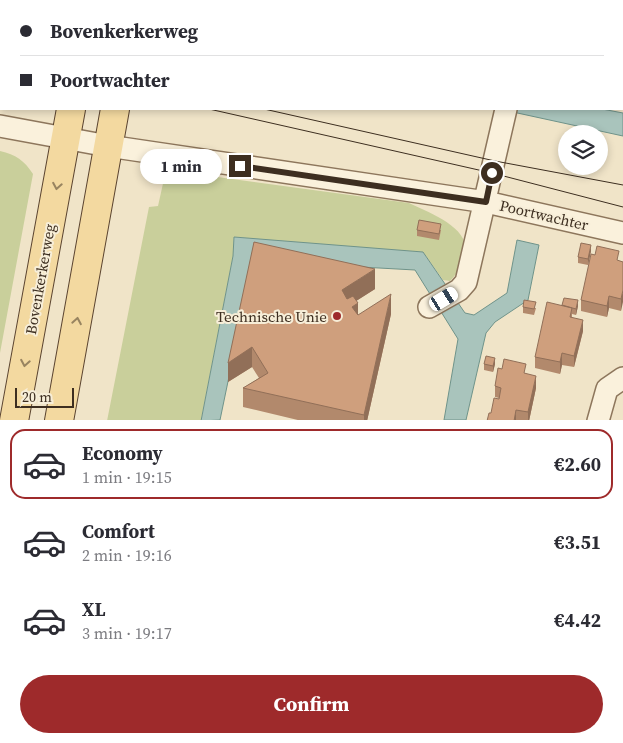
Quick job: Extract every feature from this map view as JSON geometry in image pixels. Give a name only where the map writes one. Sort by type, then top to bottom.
[{"type":"main road","name":"Bovenkerkerweg","points":[[14,420],[71,110]]},
{"type":"main road","points":[[59,420],[115,110]]},
{"type":"street","points":[[430,308],[459,290],[466,282],[505,114]]},
{"type":"street","points":[[0,126],[108,146]]},
{"type":"street","name":"Poortwachter","points":[[108,146],[486,202],[623,233]]},
{"type":"street","points":[[598,420],[607,389],[623,378]]},
{"type":"green space","points":[[0,151],[11,154],[19,159],[33,174],[0,353]]},
{"type":"green space","points":[[166,170],[409,203],[436,216],[458,231],[464,241],[466,252],[461,266],[450,281],[443,280],[426,256],[234,237],[233,256],[201,420],[107,420],[149,207],[158,206]]},
{"type":"water","points":[[504,110],[607,110],[623,113],[623,136],[608,133],[608,125],[572,125]]},
{"type":"water","points":[[234,237],[423,252],[465,313],[474,315],[507,293],[517,240],[539,245],[528,300],[495,322],[486,333],[466,420],[444,420],[458,339],[415,270],[253,261],[220,420],[201,420],[233,256]]},
{"type":"building","points":[[419,220],[441,224],[439,234],[417,230]]},
{"type":"building","points":[[254,242],[375,269],[342,290],[347,299],[353,296],[358,303],[352,307],[358,315],[391,294],[364,415],[243,388],[268,373],[252,347],[228,363]]},
{"type":"building","points":[[581,243],[591,245],[588,259],[578,257]]},
{"type":"building","points":[[597,246],[619,251],[617,260],[623,262],[623,290],[621,299],[609,296],[607,306],[581,300],[591,254],[595,255]]},
{"type":"building","points":[[564,298],[578,300],[576,309],[562,305]]},
{"type":"building","points":[[524,300],[536,302],[534,309],[523,307]]},
{"type":"building","points":[[547,302],[572,308],[570,317],[583,320],[574,356],[562,353],[560,362],[535,357]]},
{"type":"building","points":[[486,356],[495,358],[493,366],[484,364]]},
{"type":"building","points":[[504,359],[526,364],[524,373],[536,376],[528,412],[516,410],[514,420],[487,420],[489,413],[491,413],[494,398],[499,399],[501,388],[495,386],[498,368],[502,369]]},
{"type":"tram line","points":[[213,110],[492,173],[623,207]]},
{"type":"tram line","points":[[268,110],[495,161],[623,185]]},
{"type":"place","name":"Technische Unie","points":[[337,316]]},
{"type":"route","points":[[240,166],[486,202],[492,173]]}]
